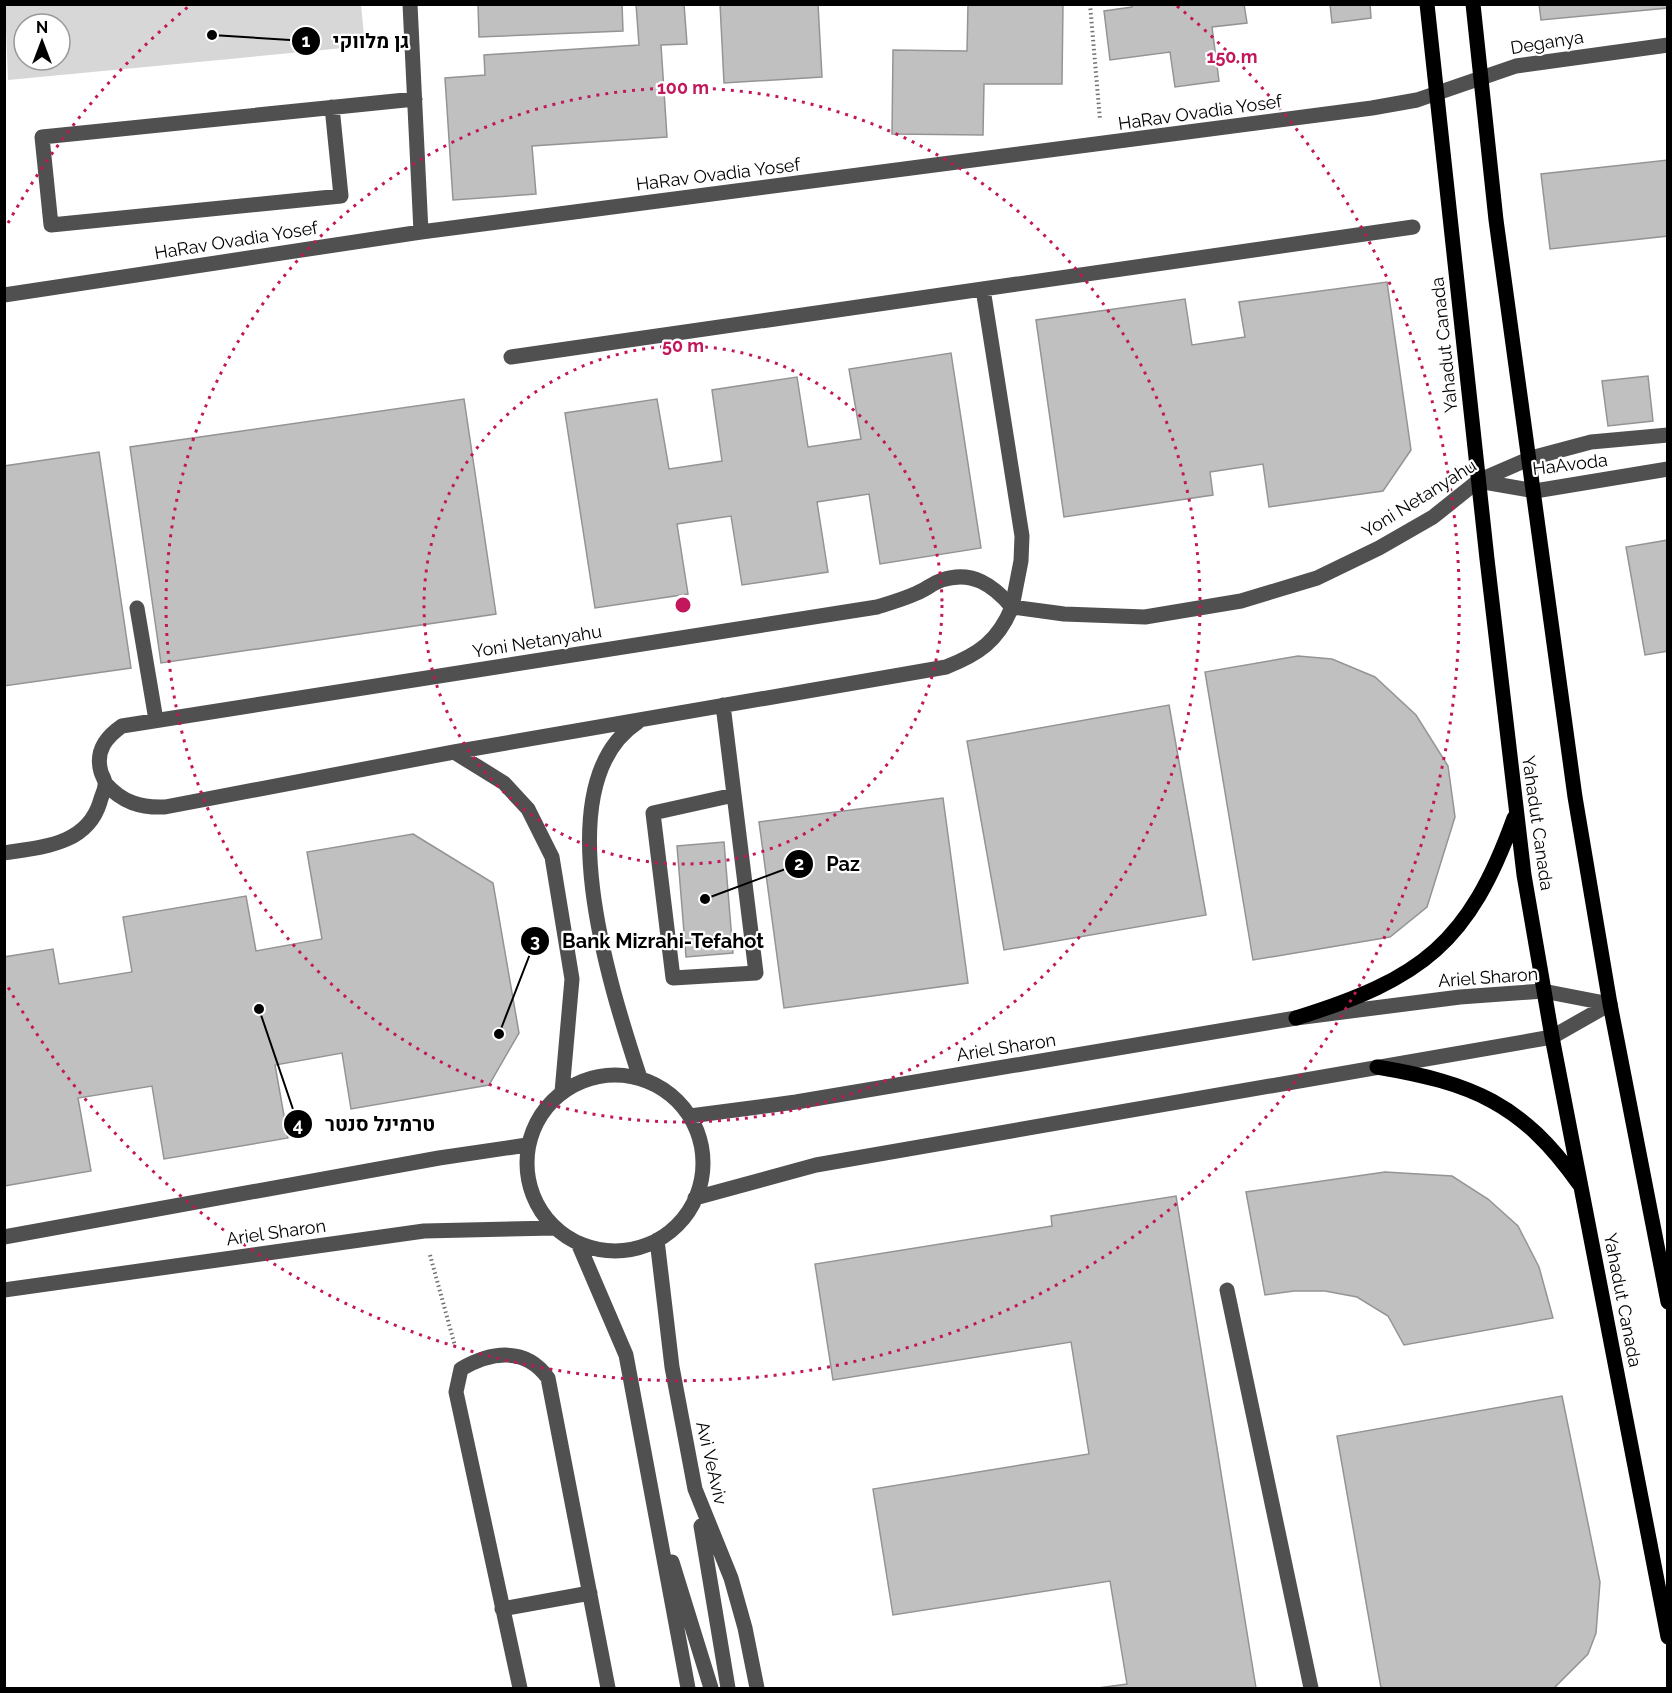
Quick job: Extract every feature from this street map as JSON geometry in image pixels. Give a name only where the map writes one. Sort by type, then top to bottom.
[{"type":"main road","name":"Yahadut Canada","points":[[1427,4],[1515,815],[1543,991],[1668,1637]]},
{"type":"main road","points":[[1473,4],[1496,220],[1535,491],[1575,797],[1610,1004],[1668,1302]]},
{"type":"main road","points":[[1296,1018],[1364,996],[1393,982],[1425,961],[1448,940],[1481,893],[1500,858],[1515,815]]},
{"type":"main road","points":[[1377,1067],[1421,1074],[1457,1084],[1503,1106],[1530,1126],[1555,1150],[1582,1189]]},
{"type":"street","points":[[410,4],[421,232]]},
{"type":"street","name":"Deganya","points":[[1436,94],[1516,66],[1668,45]]},
{"type":"street","name":"HaRav Ovadia Yosef","points":[[4,295],[421,232],[1372,108],[1436,94]]},
{"type":"street","points":[[332,107],[341,196],[51,225],[42,137],[332,107],[415,99]]},
{"type":"street","points":[[511,357],[1413,227]]},
{"type":"street","points":[[7,853],[48,846],[72,838],[86,825],[98,807],[106,784],[115,794],[128,802],[148,808],[165,807],[454,752],[946,668],[975,656],[994,639],[1006,622],[1012,607],[1021,561],[1022,536],[983,289]]},
{"type":"street","name":"HaAvoda","points":[[1530,458],[1591,441],[1668,435]]},
{"type":"street","name":"Yoni Netanyahu","points":[[106,784],[99,757],[102,746],[110,734],[122,726],[877,607],[916,594],[942,580],[963,577],[981,580],[996,589],[1012,607],[1064,614],[1144,617],[1241,601],[1317,578],[1379,548],[1433,517],[1478,481],[1530,458]]},
{"type":"street","name":"HaAvoda","points":[[1478,481],[1535,491],[1668,469]]},
{"type":"street","points":[[137,608],[156,720]]},
{"type":"street","points":[[723,705],[756,973],[673,978],[653,813],[734,795]]},
{"type":"street","points":[[640,1078],[611,988],[589,861],[588,829],[598,779],[608,754],[620,736],[641,720]]},
{"type":"street","points":[[454,752],[504,783],[528,808],[552,857],[572,980],[562,1092]]},
{"type":"street","name":"Ariel Sharon","points":[[690,1116],[796,1102],[1296,1018],[1460,997],[1543,991],[1610,1004]]},
{"type":"street","points":[[696,1198],[816,1165],[1552,1037],[1610,1004]]},
{"type":"street","points":[[613,1075],[640,1078],[676,1099],[690,1116],[701,1142],[702,1152],[703,1170],[696,1198],[680,1222],[657,1240],[632,1249],[605,1250],[578,1243],[555,1228],[536,1204],[527,1176],[527,1145],[538,1119],[562,1092],[586,1079],[613,1075]]},
{"type":"street","points":[[4,1237],[439,1158],[527,1145]]},
{"type":"street","name":"Ariel Sharon","points":[[4,1290],[424,1231],[555,1228]]},
{"type":"street","name":"Avi VeAviv","points":[[657,1240],[672,1367],[694,1489],[731,1578],[745,1628],[757,1689]]},
{"type":"street","points":[[578,1243],[626,1354],[688,1689]]},
{"type":"street","points":[[1227,1290],[1311,1689]]},
{"type":"street","points":[[520,1689],[456,1392],[461,1369],[478,1359],[515,1354],[538,1364],[548,1378],[608,1689]]},
{"type":"street","points":[[648,1482],[711,1689]]},
{"type":"street","points":[[694,1489],[728,1689]]},
{"type":"street","points":[[502,1609],[590,1593]]},
{"type":"path","points":[[1090,4],[1102,144]]},
{"type":"path","points":[[424,1231],[461,1369]]},
{"type":"shaded area","points":[[5,4],[361,5],[365,46],[8,80]]},
{"type":"building","points":[[478,4],[622,4],[623,31],[479,37]]},
{"type":"building","points":[[636,4],[684,4],[687,44],[661,45],[667,137],[532,146],[536,194],[453,200],[445,78],[485,75],[484,55],[639,45]]},
{"type":"building","points":[[720,4],[818,4],[822,77],[724,83]]},
{"type":"building","points":[[968,4],[1063,4],[1062,84],[984,84],[983,135],[892,134],[893,50],[967,51]]},
{"type":"building","points":[[1132,4],[1244,4],[1247,23],[1212,27],[1219,81],[1175,87],[1170,52],[1110,60],[1104,11],[1132,7]]},
{"type":"building","points":[[1330,4],[1370,4],[1371,18],[1332,23]]},
{"type":"building","points":[[1539,4],[1668,4],[1668,8],[1541,20]]},
{"type":"building","points":[[1668,160],[1668,236],[1550,249],[1541,174]]},
{"type":"building","points":[[1387,282],[1411,450],[1383,491],[1269,507],[1263,464],[1210,472],[1213,495],[1064,517],[1036,320],[1185,299],[1192,345],[1245,337],[1239,302]]},
{"type":"building","points":[[951,353],[981,548],[880,564],[869,494],[817,502],[828,572],[742,585],[731,516],[677,524],[688,594],[595,608],[565,413],[657,399],[669,469],[722,461],[712,390],[797,377],[808,447],[861,439],[849,369]]},
{"type":"building","points":[[1648,376],[1653,421],[1608,426],[1602,381]]},
{"type":"building","points":[[464,399],[496,614],[161,663],[130,447]]},
{"type":"building","points":[[99,452],[131,668],[4,686],[4,466]]},
{"type":"building","points":[[1668,540],[1668,651],[1645,655],[1626,547]]},
{"type":"building","points":[[1298,656],[1332,659],[1375,677],[1416,715],[1448,766],[1455,817],[1427,907],[1390,937],[1253,960],[1205,672]]},
{"type":"building","points":[[1169,705],[1206,915],[1004,950],[967,741]]},
{"type":"building","points":[[943,798],[968,983],[784,1008],[759,822]]},
{"type":"building","points":[[413,834],[493,883],[519,1033],[489,1085],[351,1109],[342,1053],[275,1065],[288,1138],[164,1159],[152,1086],[78,1098],[91,1171],[4,1186],[4,957],[53,949],[59,984],[132,972],[123,917],[246,896],[256,951],[322,939],[307,852]]},
{"type":"building","points":[[724,842],[733,953],[686,957],[677,846]]},
{"type":"building","points":[[1385,1172],[1452,1176],[1488,1199],[1518,1226],[1539,1267],[1553,1318],[1404,1345],[1388,1316],[1357,1297],[1325,1291],[1294,1291],[1265,1295],[1246,1192]]},
{"type":"building","points":[[1176,1196],[1256,1688],[1098,1688],[1127,1684],[1110,1581],[893,1615],[873,1489],[1089,1454],[1071,1342],[833,1380],[815,1264],[1052,1226],[1051,1216]]},
{"type":"building","points":[[1562,1396],[1600,1582],[1596,1633],[1588,1654],[1554,1688],[1381,1688],[1337,1436]]},
{"type":"place","name":"גן מלווקי","points":[[212,35]]},
{"type":"place","name":"Paz","points":[[705,899]]},
{"type":"place","name":"טרמינל סנטר","points":[[259,1009]]},
{"type":"place","name":"Bank Mizrahi-Tefahot","points":[[499,1034]]}]
